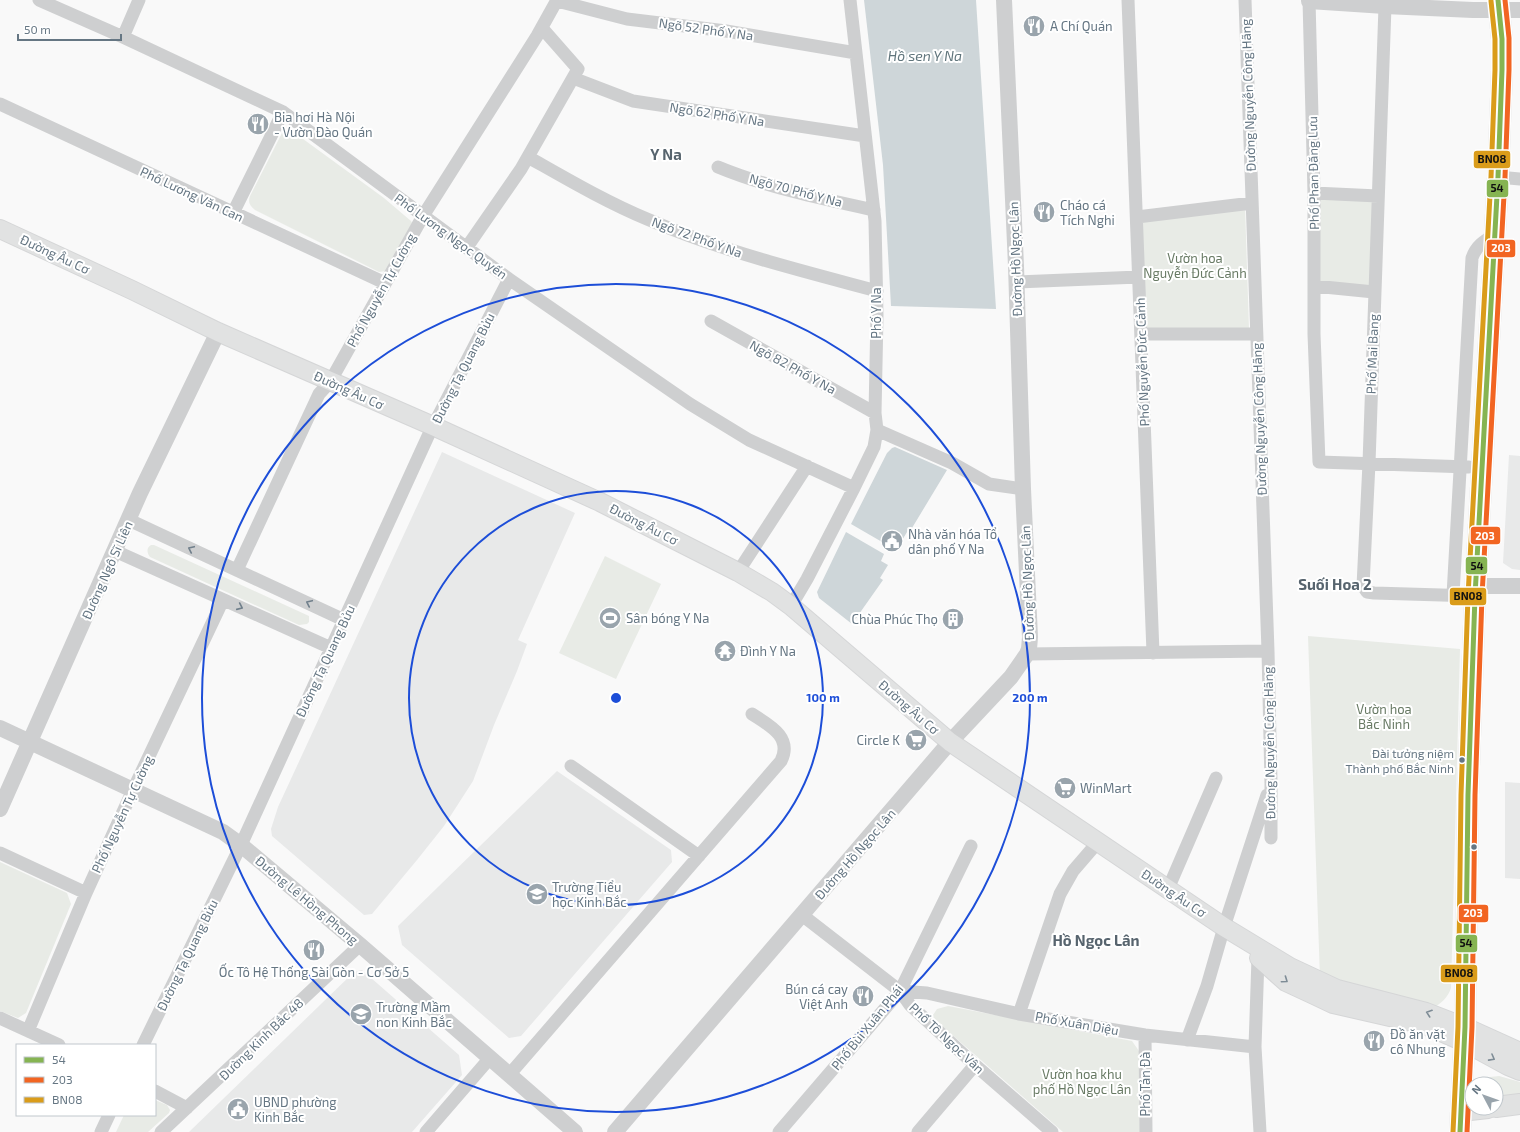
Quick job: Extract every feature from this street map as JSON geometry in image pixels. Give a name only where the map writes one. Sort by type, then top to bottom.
[{"type":"main road","points":[[1460,1132],[1465,1035],[1468,795],[1475,591],[1498,177],[1502,39],[1498,5]]},
{"type":"main road","name":"Đường Âu Cơ","points":[[0,229],[132,290],[218,332],[433,426],[600,502],[738,572],[772,592],[791,606],[950,742],[1224,927],[1290,967],[1337,989],[1426,1012],[1465,1035]]},
{"type":"main road","name":"Đường Âu Cơ","points":[[1224,927],[1286,982],[1333,1004],[1465,1035]]},
{"type":"main road","points":[[1465,1035],[1520,1052]]},
{"type":"main road","points":[[1465,1035],[1508,1066],[1520,1071]]},
{"type":"main road","points":[[1504,1106],[1520,1104]]},
{"type":"street","name":"Phố Lương Ngọc Quyến","points":[[39,0],[123,37],[282,112],[509,279],[723,425],[749,440],[854,488]]},
{"type":"street","points":[[123,37],[139,0]]},
{"type":"street","name":"Ngõ 52 Phố Y Na","points":[[557,0],[626,18],[726,31],[856,53]]},
{"type":"street","name":"Phố Nguyễn Tự Cường","points":[[237,570],[319,394],[330,382],[423,216],[542,28],[557,0]]},
{"type":"street","name":"Phố Y Na","points":[[791,606],[807,579],[854,488],[874,447],[877,430],[875,413],[876,290],[874,210],[850,0]]},
{"type":"street","name":"Đường Hồ Ngọc Lân","points":[[615,1132],[950,742],[1011,677],[1027,654],[1030,637],[1023,489],[1017,282],[1004,0]]},
{"type":"street","name":"Phố Nguyễn Đức Cảnh","points":[[1128,0],[1153,653]]},
{"type":"street","name":"Đường Nguyễn Công Hãng","points":[[1245,0],[1268,651],[1271,838]]},
{"type":"street","points":[[1309,0],[1385,6],[1473,10],[1498,5],[1520,10]]},
{"type":"street","name":"Phố Phan Đăng Lưu","points":[[1309,0],[1314,193],[1314,334],[1319,462],[1370,463]]},
{"type":"street","name":"Phố Mai Bang","points":[[1385,6],[1374,292],[1370,463],[1362,583],[1367,592],[1374,593],[1453,595],[1475,591]]},
{"type":"street","points":[[467,248],[521,170],[578,69],[542,28]]},
{"type":"street","name":"Ngõ 62 Phố Y Na","points":[[573,78],[633,101],[866,136]]},
{"type":"street","name":"Phố Lương Văn Can","points":[[0,104],[385,283]]},
{"type":"street","points":[[233,213],[282,112]]},
{"type":"street","name":"Ngõ 72 Phố Y Na","points":[[528,158],[575,184],[646,219],[733,252],[876,290]]},
{"type":"street","name":"Ngõ 70 Phố Y Na","points":[[718,167],[788,190],[874,210]]},
{"type":"street","points":[[1498,177],[1520,179]]},
{"type":"street","points":[[1314,193],[1378,196]]},
{"type":"street","points":[[1137,217],[1252,203]]},
{"type":"street","points":[[1453,595],[1472,258],[1476,250],[1483,242],[1494,235]]},
{"type":"street","points":[[1017,282],[1139,277]]},
{"type":"street","name":"Đường Tạ Quang Bửu","points":[[143,1044],[241,844],[433,426],[509,279]]},
{"type":"street","points":[[1314,286],[1374,292]]},
{"type":"street","name":"Ngõ 82 Phố Y Na","points":[[711,321],[875,413]]},
{"type":"street","name":"Đường Ngô Sĩ Liên","points":[[0,809],[129,520],[218,332]]},
{"type":"street","points":[[1141,334],[1256,334]]},
{"type":"street","points":[[877,430],[952,463],[989,484],[1023,489]]},
{"type":"street","points":[[1370,463],[1482,468]]},
{"type":"street","points":[[738,572],[806,466]]},
{"type":"street","points":[[129,520],[344,620]]},
{"type":"street","points":[[115,551],[331,648]]},
{"type":"street","points":[[1475,591],[1520,586]]},
{"type":"street","name":"Phố Nguyễn Tự Cường","points":[[28,1031],[86,893],[223,600]]},
{"type":"street","points":[[1027,654],[1268,651]]},
{"type":"street","points":[[509,1075],[781,761],[784,748],[782,739],[778,732],[752,714]]},
{"type":"street","name":"Đường Lê Hồng Phong","points":[[0,728],[222,832],[241,844],[360,944],[575,1132]]},
{"type":"street","points":[[571,766],[699,856]]},
{"type":"street","points":[[1168,889],[1216,778]]},
{"type":"street","points":[[1187,1040],[1208,986],[1224,927],[1271,783]]},
{"type":"street","points":[[1019,1014],[1060,894],[1073,871],[1098,842]]},
{"type":"street","name":"Phố Bùi Xuân Phái","points":[[779,1132],[900,991],[971,846]]},
{"type":"street","points":[[0,853],[86,893]]},
{"type":"street","name":"Phố Tô Ngọc Vân","points":[[802,915],[900,991],[910,1006],[1052,1132]]},
{"type":"street","name":"Đường Kinh Bắc 48","points":[[161,1132],[360,944]]},
{"type":"street","points":[[1258,958],[1255,1047],[1260,1132]]},
{"type":"street","name":"Phố Xuân Diệu","points":[[900,991],[927,993],[1019,1014],[1145,1035],[1255,1047]]},
{"type":"street","points":[[0,1018],[57,1044]]},
{"type":"street","name":"Phố Tản Đà","points":[[1145,1035],[1146,1132]]},
{"type":"street","points":[[426,1132],[490,1058]]},
{"type":"street","points":[[918,1132],[975,1065]]},
{"type":"street","points":[[156,1092],[187,1108]]},
{"type":"street","points":[[101,1132],[109,1116]]},
{"type":"shaded area","points":[[442,452],[575,513],[518,640],[527,644],[473,781],[444,826],[417,860],[372,914],[364,915],[272,836],[271,829],[278,807]]},
{"type":"shaded area","points":[[1509,455],[1520,456],[1520,570],[1512,569],[1503,563]]},
{"type":"shaded area","name":"Trường Tiểu học Kinh Bắc","points":[[557,771],[671,850],[672,862],[521,1036],[509,1038],[402,945],[398,926]]},
{"type":"shaded area","points":[[1505,782],[1520,783],[1520,879],[1505,878]]},
{"type":"shaded area","name":"Trường Mầm non Kinh Bắc","points":[[362,970],[459,1055],[462,1075],[412,1132],[189,1132],[354,972]]},
{"type":"green space","points":[[288,128],[384,198],[411,221],[412,223],[386,271],[379,272],[255,210],[250,205],[250,196],[282,133]]},
{"type":"green space","points":[[1318,196],[1375,197],[1373,286],[1317,284]]},
{"type":"green space","name":"Vườn hoa Nguyễn Đức Cảnh","points":[[1245,206],[1249,329],[1147,329],[1140,219]]},
{"type":"green space","points":[[151,545],[154,545],[309,616],[309,622],[307,624],[299,625],[150,557],[148,554],[148,548]]},
{"type":"green space","name":"Sân bóng Y Na","points":[[605,556],[661,584],[616,679],[559,653]]},
{"type":"green space","name":"Vườn hoa Bắc Ninh","points":[[1308,636],[1460,649],[1451,988],[1446,998],[1432,1009],[1320,978]]},
{"type":"green space","points":[[0,862],[67,893],[71,904],[26,1013],[18,1018],[0,1011]]},
{"type":"green space","name":"Vườn hoa khu phố Hồ Ngọc Lân","points":[[948,1006],[1132,1041],[1139,1051],[1140,1132],[1063,1132],[934,1019],[933,1015],[937,1009]]},
{"type":"green space","points":[[1504,1077],[1520,1082],[1520,1095],[1504,1097]]},
{"type":"green space","points":[[156,1100],[167,1105],[170,1110],[169,1113],[148,1132],[116,1132],[124,1116],[156,1116]]},
{"type":"water","name":"Hồ sen Y Na","points":[[864,0],[976,0],[996,309],[891,306],[883,165]]},
{"type":"water","points":[[895,447],[947,470],[912,528],[910,527],[901,542],[894,538],[889,546],[851,524],[887,453]]},
{"type":"water","points":[[846,532],[884,554],[881,561],[888,565],[880,578],[883,580],[852,624],[819,598],[817,592]]},
{"type":"transit line","name":"54","points":[[1460,1132],[1465,1027],[1468,795],[1475,596],[1498,177],[1502,70],[1502,39],[1498,0]]},
{"type":"transit line","name":"203","points":[[1467,1132],[1472,1027],[1475,795],[1482,596],[1505,177],[1509,70],[1509,38],[1505,0]]},
{"type":"transit line","name":"BN08","points":[[1453,1132],[1458,1027],[1461,795],[1468,596],[1491,177],[1495,70],[1495,39],[1491,1]]},
{"type":"place","name":"A Chí Quán","points":[[1034,26]]},
{"type":"place","name":"Bia hơi Hà Nội - Vườn Đào Quán","points":[[258,124]]},
{"type":"place","name":"Cháo cá Tích Nghi","points":[[1044,212]]},
{"type":"place","name":"Nhà văn hóa Tổ dân phố Y Na","points":[[892,541]]},
{"type":"place","name":"Sân bóng Y Na","points":[[610,618]]},
{"type":"place","name":"Chùa Phúc Thọ","points":[[953,619]]},
{"type":"place","name":"Đình Y Na","points":[[725,651]]},
{"type":"place","name":"Circle K","points":[[916,740]]},
{"type":"place","name":"Đài tưởng niệm Thành phố Bắc Ninh","points":[[1462,760]]},
{"type":"place","name":"WinMart","points":[[1065,788]]},
{"type":"place","name":"Trường Tiểu học Kinh Bắc","points":[[537,894]]},
{"type":"place","name":"Ốc Tô Hệ Thống Sài Gòn - Cơ Sở 5","points":[[314,950]]},
{"type":"place","name":"Bún cá cay Việt Anh","points":[[863,996]]},
{"type":"place","name":"Trường Mầm non Kinh Bắc","points":[[361,1014]]},
{"type":"place","name":"Đồ ăn vặt cô Nhung","points":[[1374,1041]]},
{"type":"place","name":"UBND phường Kinh Bắc","points":[[238,1109]]},
{"type":"district","name":"Y Na","points":[[666,154]]},
{"type":"district","name":"Suối Hoa 2","points":[[1335,584]]},
{"type":"district","name":"Hồ Ngọc Lân","points":[[1096,940]]}]
